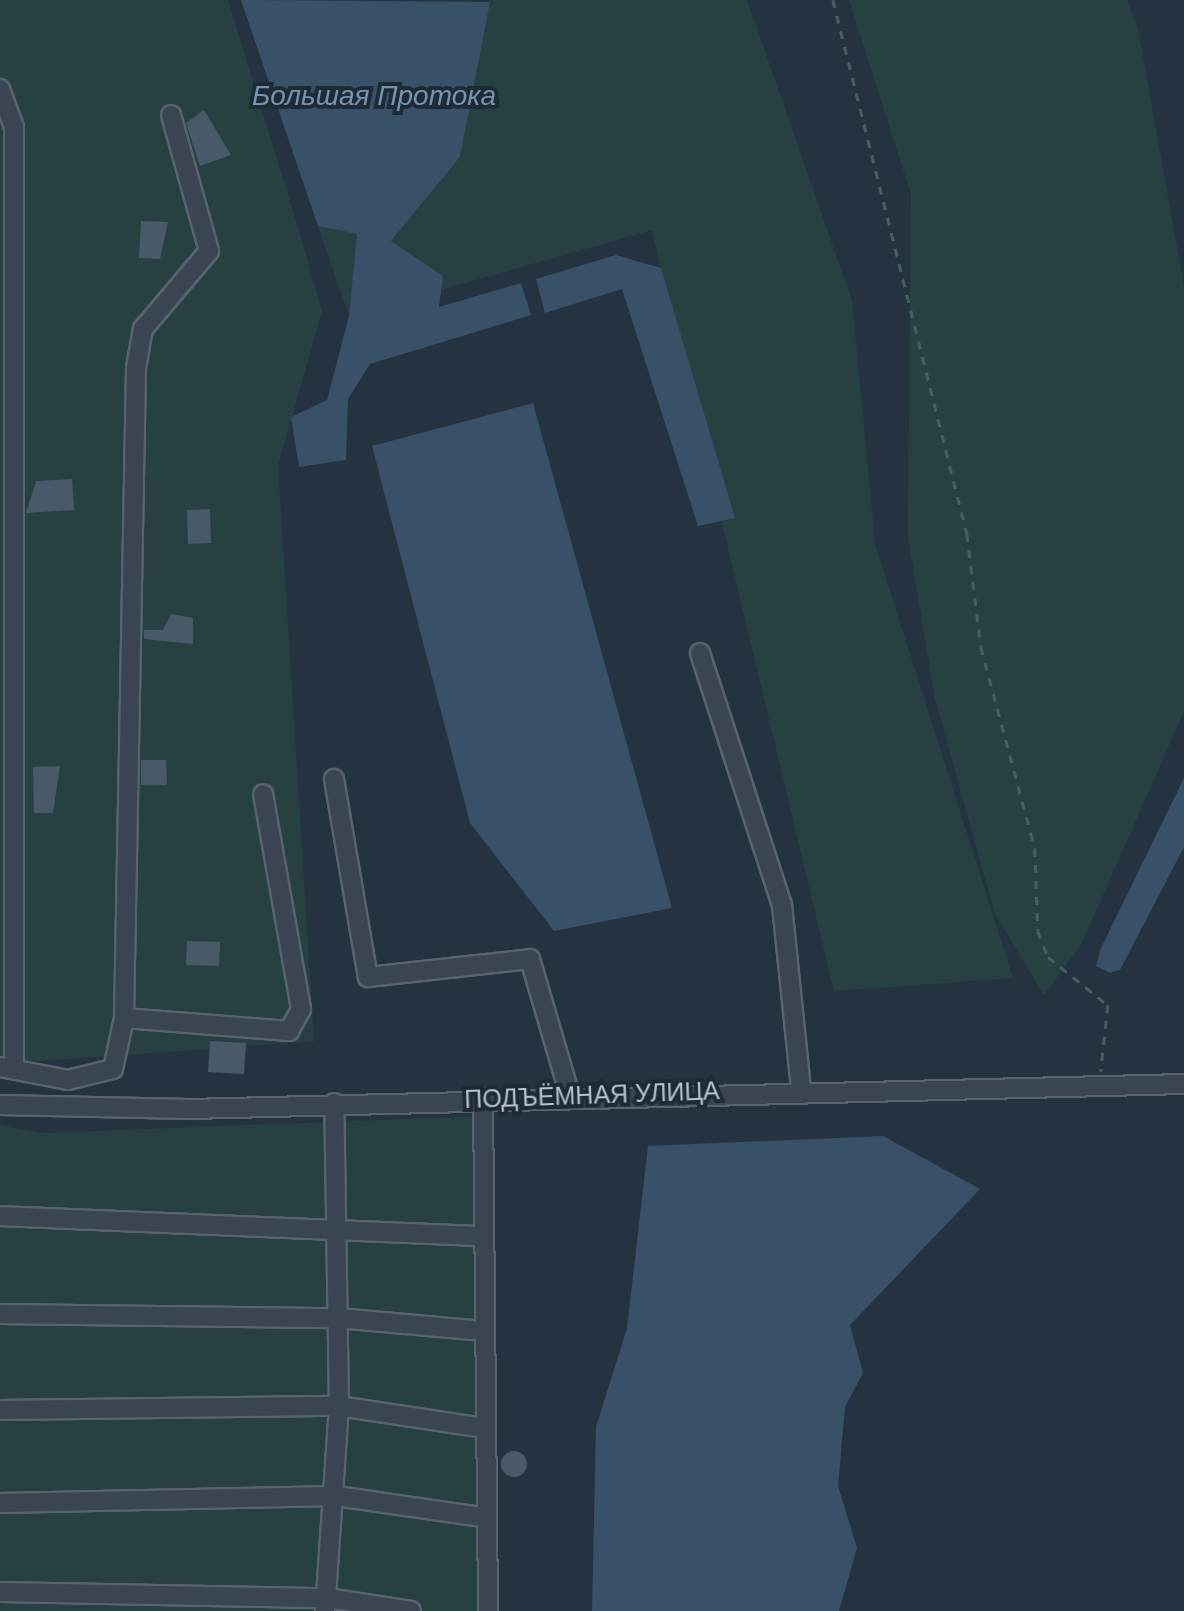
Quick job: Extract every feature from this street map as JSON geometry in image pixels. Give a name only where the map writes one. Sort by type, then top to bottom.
[{"type":"street","points":[[0,88],[14,127],[7,1067],[68,1080],[113,1069],[124,1018],[136,368],[144,329],[209,251],[171,114]]},
{"type":"street","points":[[700,653],[782,905],[800,1089]]},
{"type":"street","points":[[334,779],[368,977],[530,959],[570,1096]]},
{"type":"street","points":[[124,1018],[289,1031],[301,1009],[263,794]]},
{"type":"street","name":"ПОДЪЁМНАЯ УЛИЦА","points":[[0,1105],[334,1103],[800,1089],[1184,1084]]},
{"type":"street","points":[[482,1098],[488,1611]]},
{"type":"street","points":[[326,1604],[339,1406],[334,1103]]},
{"type":"street","points":[[0,1216],[334,1225],[476,1236]]},
{"type":"street","points":[[0,1314],[338,1318],[472,1330]]},
{"type":"street","points":[[0,1410],[339,1406],[478,1428]]},
{"type":"street","points":[[0,1503],[336,1496],[482,1517]]},
{"type":"street","points":[[0,1592],[326,1604],[411,1611]]},
{"type":"path","points":[[833,0],[967,534],[981,647],[1035,848],[1038,931],[1048,957],[1108,1005],[1099,1084]]},
{"type":"green space","points":[[0,0],[228,0],[300,234],[322,311],[278,466],[314,1041],[0,1064]]},
{"type":"green space","points":[[489,0],[747,0],[852,301],[875,544],[1013,978],[834,991],[652,230],[349,316],[318,226],[391,241],[460,157]]},
{"type":"green space","points":[[849,0],[1127,0],[1138,29],[1184,287],[1184,711],[1081,945],[1044,995],[995,914],[935,699],[908,537],[911,194]]},
{"type":"green space","points":[[484,1116],[489,1611],[0,1611],[0,1125],[43,1133]]},
{"type":"water","name":"Большая Протока","points":[[241,0],[490,2],[460,157],[391,241],[443,276],[439,307],[521,283],[531,315],[370,364],[348,399],[346,460],[299,467],[291,417],[327,400],[349,316],[357,234],[318,226]]},
{"type":"water","points":[[616,255],[661,268],[735,518],[698,526],[622,289],[545,313],[536,279]]},
{"type":"water","points":[[533,403],[672,908],[554,931],[470,823],[372,446]]},
{"type":"water","points":[[1184,778],[1184,847],[1120,970],[1110,973],[1096,966],[1101,948]]},
{"type":"water","points":[[883,1136],[980,1189],[850,1325],[863,1373],[845,1407],[838,1486],[857,1548],[839,1611],[592,1611],[596,1427],[627,1328],[648,1146]]},
{"type":"building","points":[[204,110],[231,155],[200,166],[186,123]]},
{"type":"building","points":[[141,221],[168,222],[160,259],[139,258]]},
{"type":"building","points":[[72,479],[74,510],[26,513],[36,481]]},
{"type":"building","points":[[210,509],[211,543],[188,544],[187,510]]},
{"type":"building","points":[[171,614],[193,618],[193,644],[144,639],[144,630],[163,630]]},
{"type":"building","points":[[141,760],[166,760],[167,785],[141,785]]},
{"type":"building","points":[[60,766],[53,813],[34,813],[33,767]]},
{"type":"building","points":[[187,941],[220,942],[219,966],[186,965]]},
{"type":"building","points":[[210,1041],[246,1043],[244,1074],[208,1072]]},
{"type":"building","points":[[514,1451],[523,1455],[527,1464],[523,1473],[514,1477],[505,1473],[501,1464],[505,1455]]}]
